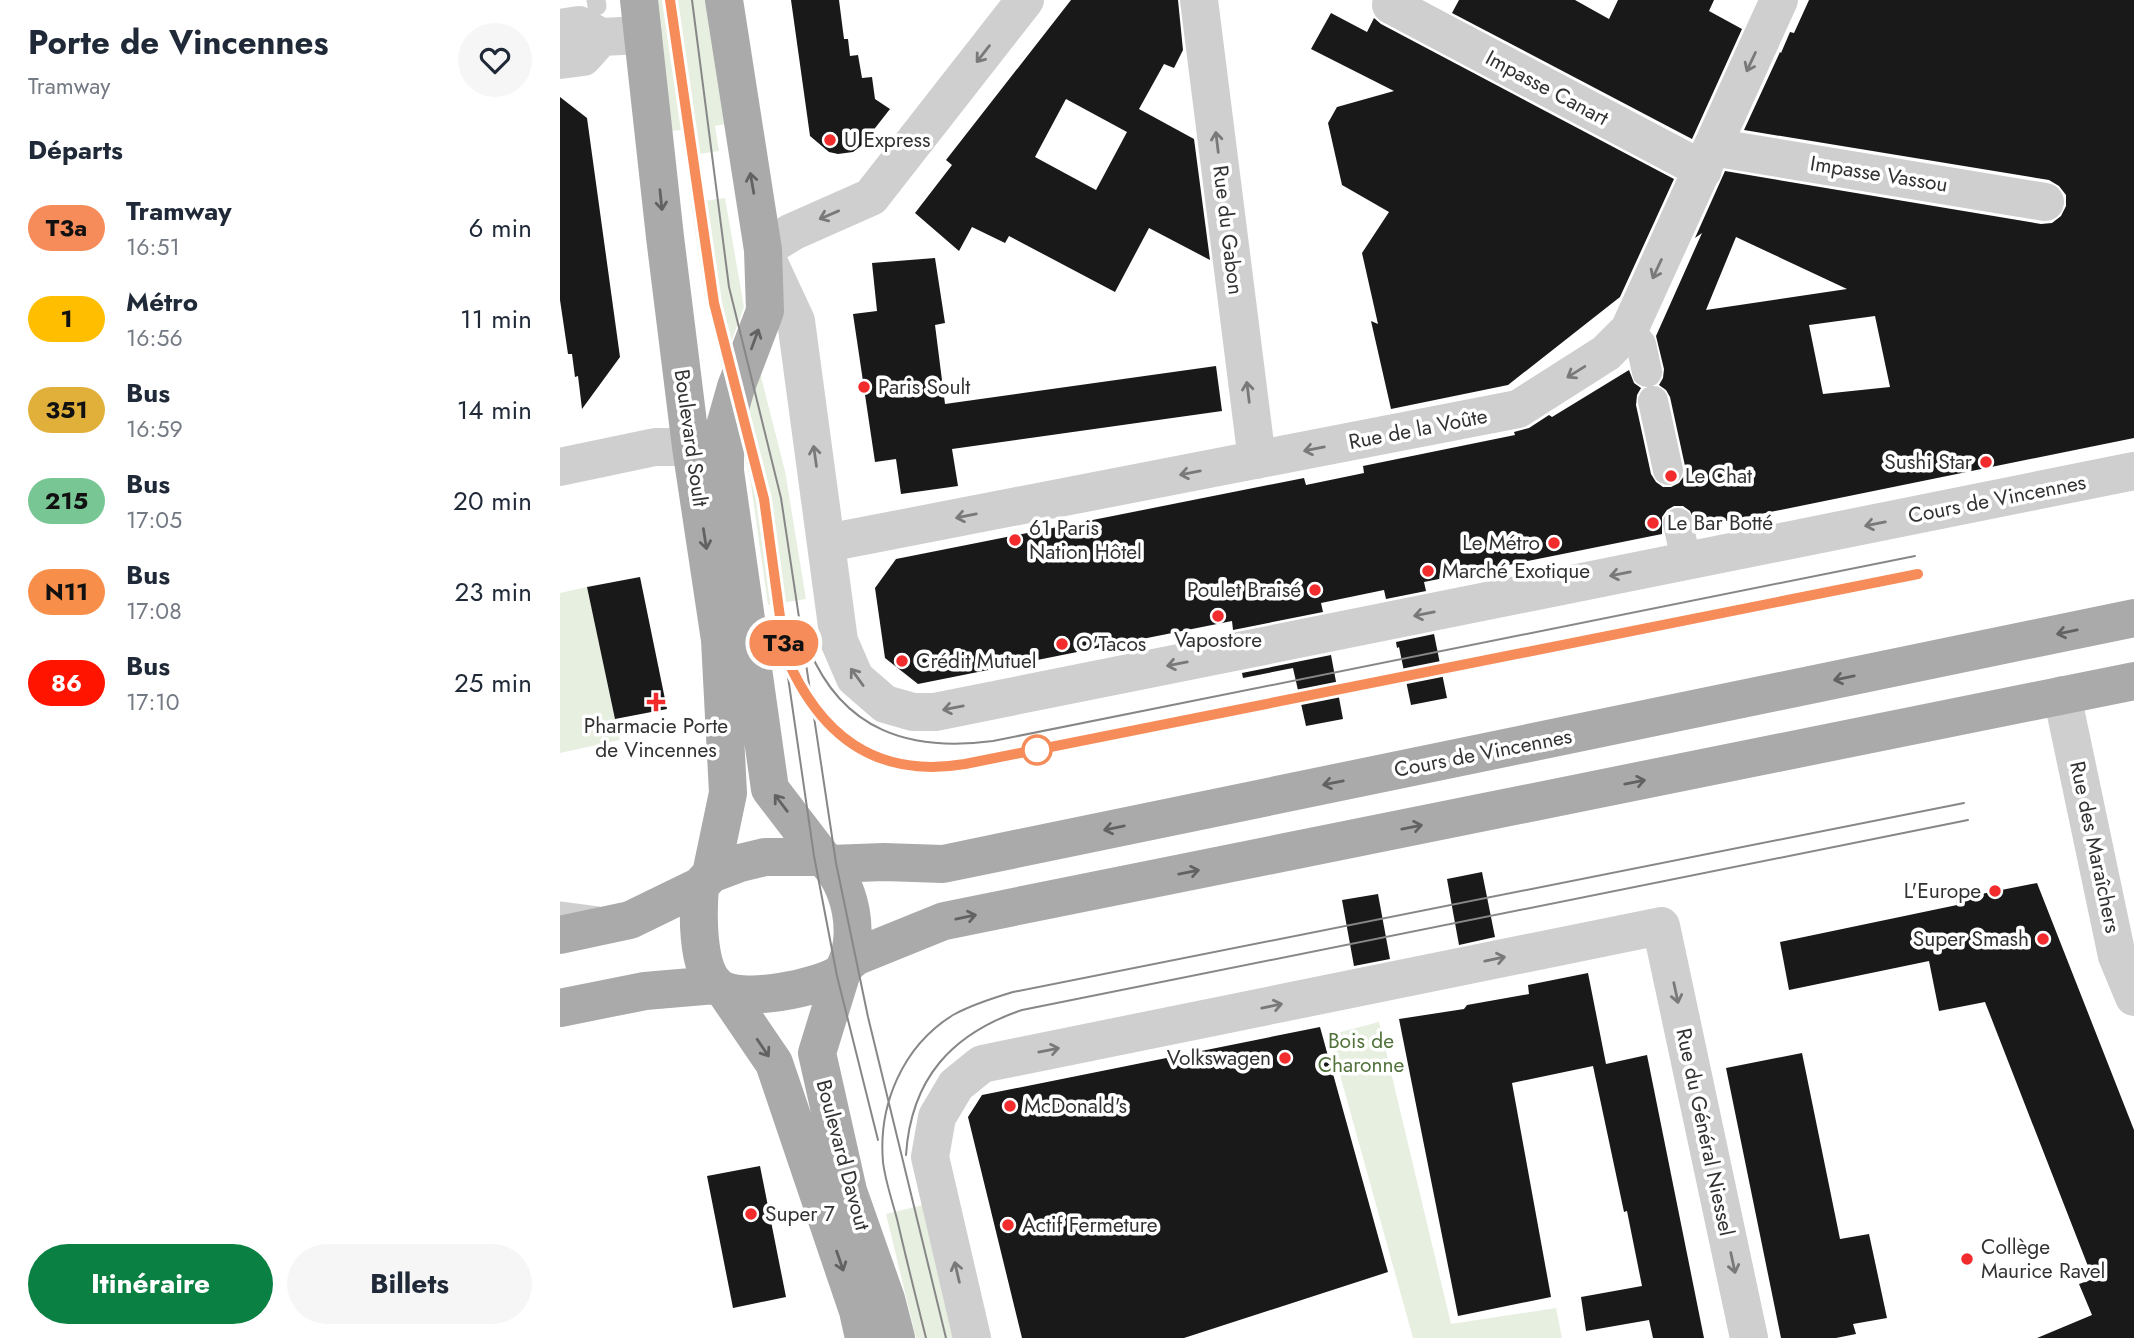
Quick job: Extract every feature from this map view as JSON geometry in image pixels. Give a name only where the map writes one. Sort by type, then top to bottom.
[{"type":"main road","name":"Boulevard Soult","points":[[723,0],[763,250],[765,311],[736,387],[725,426],[725,471],[770,789],[841,882],[850,909],[853,941],[845,967]]},
{"type":"main road","name":"Boulevard Soult","points":[[641,17],[691,447],[720,640],[728,793],[698,913],[707,968],[720,988]]},
{"type":"main road","name":"Cours de Vincennes","points":[[560,935],[630,920],[705,880],[765,857],[943,864],[2134,618]]},
{"type":"main road","points":[[566,1016],[645,991],[720,988],[753,994],[786,992],[824,981],[855,957],[944,921],[2134,681]]},
{"type":"main road","name":"Boulevard Davout","points":[[845,967],[817,1053],[848,1191],[886,1299],[896,1338]]},
{"type":"main road","name":"Boulevard Davout","points":[[720,988],[774,1063],[858,1311],[864,1338]]},
{"type":"street","points":[[763,250],[792,232],[871,197],[1026,0]]},
{"type":"street","name":"Rue du Gabon","points":[[1199,0],[1257,460]]},
{"type":"street","name":"Rue de la Voûte","points":[[827,543],[1518,409],[1606,354],[1629,330],[1708,158],[1771,3]]},
{"type":"street","name":"Impasse Canart","points":[[1391,5],[1708,158]]},
{"type":"street","points":[[560,28],[579,25],[598,14],[641,17]]},
{"type":"street","points":[[560,60],[583,57],[598,14]]},
{"type":"street","name":"Impasse Vassou","points":[[1708,158],[2045,202]]},
{"type":"street","name":"Boulevard Soult","points":[[763,250],[796,321],[839,641],[855,678],[885,704],[913,712]]},
{"type":"street","points":[[1629,330],[1641,344],[1647,372]]},
{"type":"street","points":[[1653,401],[1668,470]]},
{"type":"street","points":[[560,467],[654,447],[691,447]]},
{"type":"street","name":"Cours de Vincennes","points":[[913,712],[935,712],[2134,471]]},
{"type":"street","points":[[1678,523],[1686,561]]},
{"type":"street","name":"Rue des Maraîchers","points":[[2062,695],[2117,956],[2134,997]]},
{"type":"street","name":"Rue du Général Niessel","points":[[972,1338],[930,1157],[937,1117],[956,1084],[982,1064],[1661,926],[1749,1338]]},
{"type":"lane","points":[[560,911],[630,920]]},
{"type":"green space","points":[[655,0],[707,0],[725,124],[715,126],[719,151],[685,156],[681,130],[670,131]]},
{"type":"green space","points":[[725,198],[744,307],[722,367],[705,298],[691,203]]},
{"type":"green space","points":[[759,369],[785,471],[806,599],[768,605],[750,478],[739,435]]},
{"type":"green space","points":[[587,587],[620,740],[560,753],[560,593]]},
{"type":"green space","name":"Bois de Charonne","points":[[1379,1022],[1451,1324],[1556,1308],[1562,1338],[1413,1338],[1329,1035]]},
{"type":"green space","points":[[923,1205],[956,1338],[916,1338],[886,1214]]},
{"type":"building","points":[[791,0],[839,0],[844,39],[848,39],[850,56],[858,55],[862,78],[872,77],[875,99],[890,109],[861,146],[853,152],[829,152],[810,136]]},
{"type":"building","points":[[1071,0],[1178,0],[1183,50],[1174,68],[1164,64],[1139,109],[1194,139],[1210,260],[1149,228],[1115,292],[1009,236],[1005,243],[972,227],[959,251],[915,213],[952,165],[946,160]],"holes":[[[1066,99],[1127,132],[1096,190],[1035,157]]]},
{"type":"building","points":[[1459,0],[1575,0],[1609,19],[1618,0],[1714,0],[1709,11],[1742,29],[1692,139],[1452,13]]},
{"type":"building","points":[[1809,0],[2134,0],[2134,438],[1697,527],[1690,511],[1683,506],[1674,506],[1662,517],[1662,534],[1424,582],[1426,591],[1386,599],[1384,590],[1321,603],[1323,612],[1233,630],[1232,621],[918,684],[885,658],[875,588],[896,559],[1304,478],[1306,485],[1364,473],[1363,466],[1515,435],[1514,432],[1529,428],[1549,415],[1552,417],[1629,370],[1634,383],[1641,388],[1636,405],[1651,474],[1663,487],[1679,483],[1684,476],[1685,466],[1670,397],[1659,385],[1664,369],[1656,336],[1702,233],[1695,238],[1725,171],[2041,224],[2052,223],[2061,216],[2066,206],[2066,195],[2059,186],[2049,180],[1744,130],[1790,32],[1794,33]],"holes":[[[1736,237],[1847,289],[1706,310]],[[1875,316],[1890,387],[1823,394],[1809,325]]]},
{"type":"building","points":[[1331,13],[1367,32],[1374,18],[1674,179],[1620,297],[1508,385],[1391,409],[1371,321],[1378,324],[1362,253],[1389,212],[1342,185],[1328,123],[1337,107],[1394,91],[1311,49]]},
{"type":"building","points":[[560,97],[587,118],[620,357],[582,409],[578,376],[575,377],[572,354],[568,354],[560,300]]},
{"type":"building","points":[[935,258],[945,323],[935,325],[945,404],[1216,366],[1222,411],[952,449],[958,486],[901,494],[896,459],[875,462],[853,314],[877,311],[872,263]]},
{"type":"building","points":[[640,577],[667,709],[615,719],[587,587]]},
{"type":"building","points":[[1434,634],[1447,698],[1411,705],[1396,642]]},
{"type":"building","points":[[1331,655],[1343,719],[1306,726],[1293,668],[1243,678],[1242,673]]},
{"type":"building","points":[[1482,872],[1495,937],[1459,945],[1447,879]]},
{"type":"building","points":[[2037,883],[2134,1130],[2134,1338],[2037,1338],[2092,1315],[2079,1284],[2093,1279],[1985,1002],[1939,1011],[1929,961],[1789,990],[1780,942],[1957,905],[1956,899]]},
{"type":"building","points":[[1378,894],[1390,959],[1354,966],[1342,900]]},
{"type":"building","points":[[1588,973],[1606,1064],[1647,1055],[1704,1338],[1653,1338],[1649,1320],[1586,1331],[1581,1297],[1642,1286],[1593,1066],[1512,1083],[1551,1297],[1458,1316],[1399,1019],[1464,1009],[1467,1005],[1529,994],[1528,985]]},
{"type":"building","points":[[1320,1027],[1388,1272],[1184,1338],[1022,1338],[968,1117],[982,1095]]},
{"type":"building","points":[[1802,1053],[1840,1239],[1869,1234],[1887,1318],[1853,1324],[1856,1334],[1836,1338],[1781,1338],[1726,1068]]},
{"type":"building","points":[[760,1166],[786,1297],[733,1308],[707,1176]]},
{"type":"tram line","points":[[670,0],[714,304],[764,499],[785,654],[811,702],[827,722],[845,739],[866,752],[889,762],[915,767],[964,765],[1918,574]]},
{"type":"tram line","name":"T3a","points":[[670,0],[714,303],[764,499],[785,654],[794,677],[826,724],[867,752],[909,766],[934,768],[965,764],[1918,574]]},
{"type":"tram line","points":[[692,0],[729,287],[781,498],[836,863],[868,1017],[946,1338]]},
{"type":"tram line","points":[[809,649],[823,677],[840,700],[860,717],[883,730],[907,738],[963,744],[993,741],[1915,556]]},
{"type":"tram line","points":[[787,670],[814,856],[837,976],[878,1140]]},
{"type":"tram line","points":[[926,1338],[885,1176],[885,1119],[897,1078],[908,1060],[935,1028],[960,1011],[1013,992],[1964,803]]},
{"type":"tram line","points":[[906,1155],[916,1104],[939,1063],[955,1046],[975,1032],[1022,1010],[1968,820]]},
{"type":"place","name":"U Express","points":[[830,140]]},
{"type":"place","name":"Paris Soult","points":[[864,387]]},
{"type":"place","name":"Sushi Star","points":[[1986,462]]},
{"type":"place","name":"Le Chat","points":[[1671,476]]},
{"type":"place","name":"Le Bar Botté","points":[[1653,523]]},
{"type":"place","name":"61 Paris Nation Hôtel","points":[[1015,540]]},
{"type":"place","name":"Le Métro","points":[[1554,543]]},
{"type":"place","name":"Marché Exotique","points":[[1428,571]]},
{"type":"place","name":"Poulet Braisé","points":[[1315,590]]},
{"type":"place","name":"Vapostore","points":[[1218,616]]},
{"type":"place","name":"O'Tacos","points":[[1062,644]]},
{"type":"place","name":"Crédit Mutuel","points":[[902,661]]},
{"type":"place","name":"Pharmacie Porte de Vincennes","points":[[656,702]]},
{"type":"place","name":"L'Europe","points":[[1995,891]]},
{"type":"place","name":"Super Smash","points":[[2043,939]]},
{"type":"place","name":"Volkswagen","points":[[1285,1058]]},
{"type":"place","name":"McDonald's","points":[[1010,1106]]},
{"type":"place","name":"Super 7","points":[[751,1214]]},
{"type":"place","name":"Actif Fermeture","points":[[1008,1225]]},
{"type":"place","name":"Collège Maurice Ravel","points":[[1967,1259]]}]
